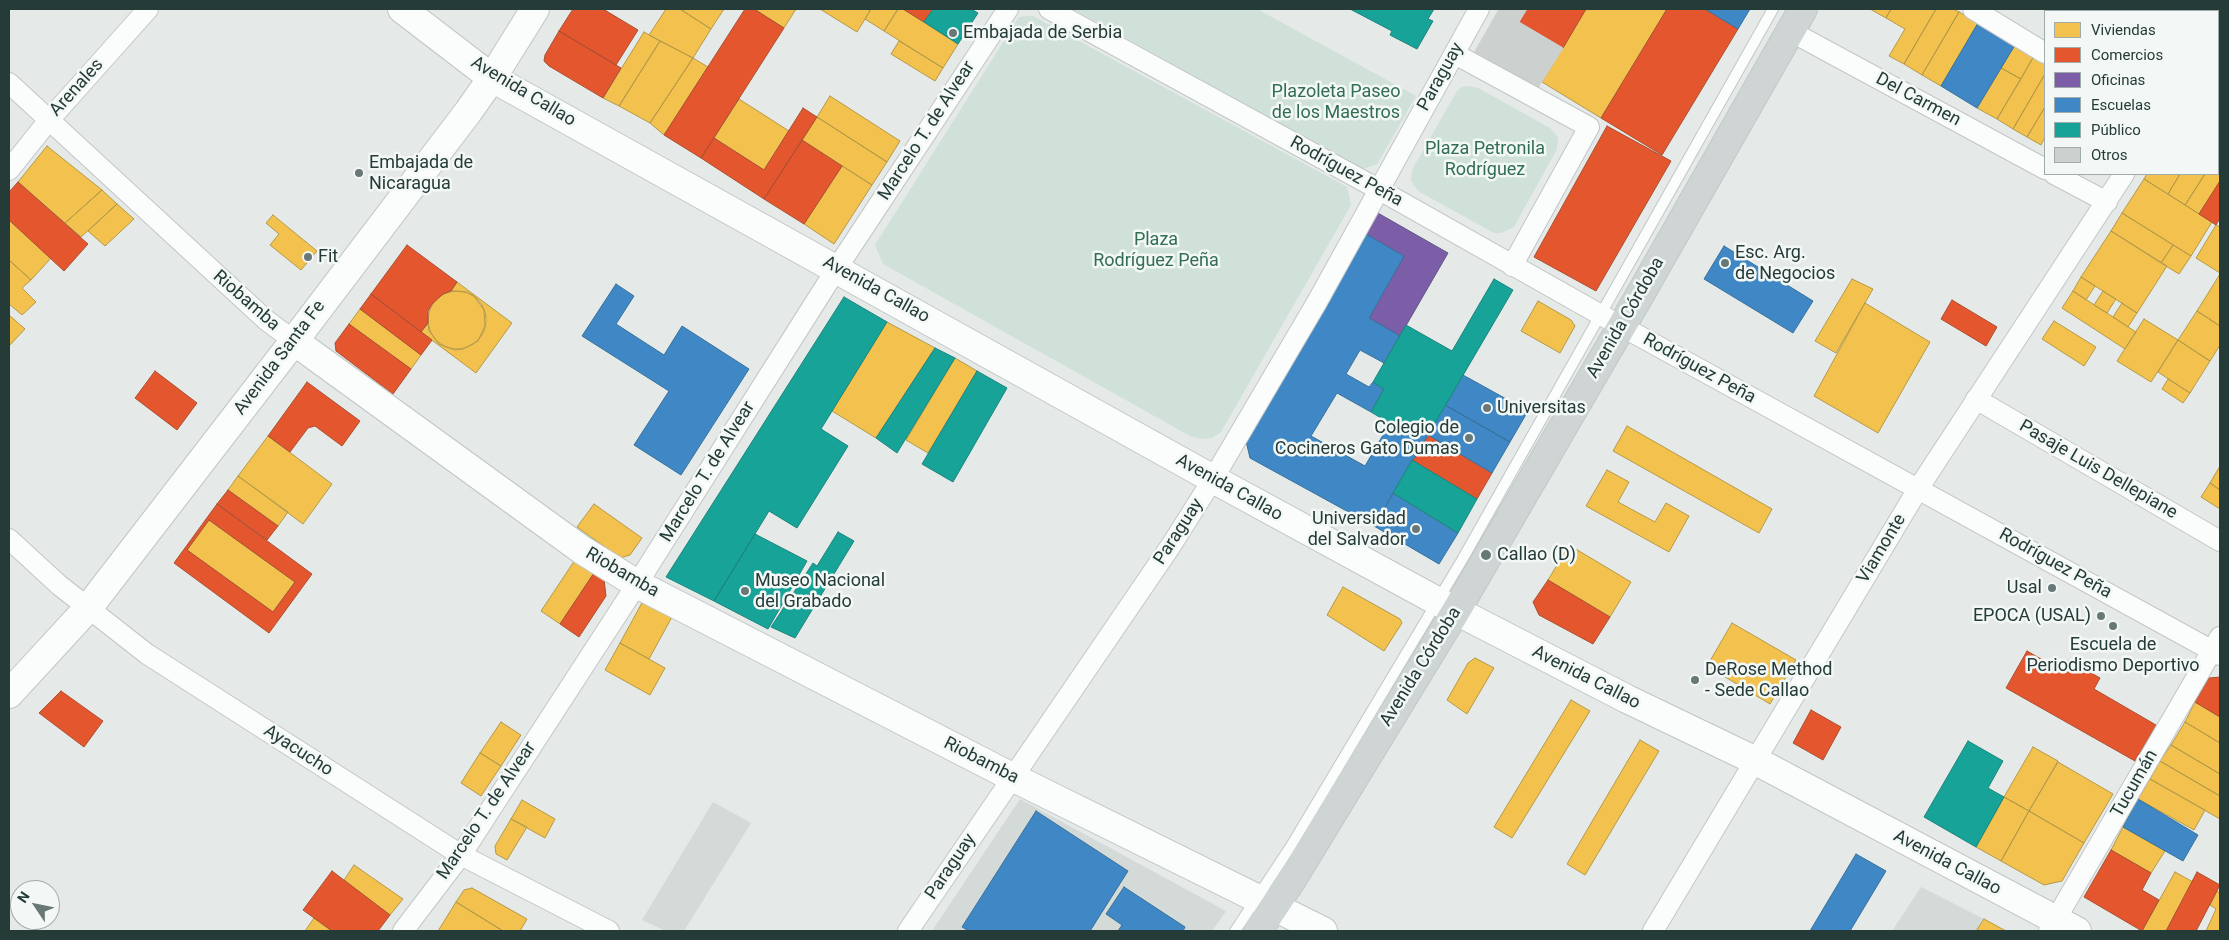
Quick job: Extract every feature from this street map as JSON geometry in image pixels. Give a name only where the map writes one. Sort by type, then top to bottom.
[{"type":"main road","name":"Avenida Callao","points":[[402,9],[492,78],[837,268],[1213,479],[1447,606],[1627,699],[1756,762],[2060,928]]},
{"type":"main road","name":"Avenida Santa Fe","points":[[9,694],[89,608],[294,341],[492,78],[535,9]]},
{"type":"main road","name":"Avenida Córdoba","points":[[1258,931],[1266,902],[1447,606],[1611,321],[1796,20]]},
{"type":"main road","name":"Riobamba","points":[[294,341],[582,550],[636,584],[1012,776],[1323,931]]},
{"type":"street","name":"Arenales","points":[[9,170],[49,120],[148,9]]},
{"type":"street","name":"Marcelo T. de Alvear","points":[[403,931],[461,855],[837,268],[1008,9]]},
{"type":"street","name":"Rodríguez Peña","points":[[1048,9],[1378,189],[1512,266],[1918,489],[2217,647]]},
{"type":"street","name":"Paraguay","points":[[908,931],[1172,544],[1213,479],[1317,302],[1479,9]]},
{"type":"street","points":[[1974,9],[2044,52]]},
{"type":"street","name":"Del Carmen","points":[[1796,20],[2044,168]]},
{"type":"street","points":[[1455,54],[1589,128],[1512,266]]},
{"type":"street","name":"Riobamba","points":[[9,83],[266,320],[294,341]]},
{"type":"street","points":[[2056,175],[2106,202]]},
{"type":"street","name":"Viamonte","points":[[1653,931],[1918,489],[2123,175]]},
{"type":"street","name":"Pasaje Luis Dellepiane","points":[[1976,399],[2220,541]]},
{"type":"street","name":"Ayacucho","points":[[9,539],[59,585],[147,654],[461,855],[609,931]]},
{"type":"street","name":"Tucumán","points":[[2060,928],[2217,647]]},
{"type":"lane","name":"Avenida Córdoba","points":[[1611,321],[1773,9]]},
{"type":"lane","name":"Avenida Córdoba","points":[[1235,931],[1266,902]]},
{"type":"shaded area","points":[[1020,799],[1226,911],[1212,931],[932,931]]},
{"type":"shaded area","points":[[713,802],[751,823],[684,931],[666,931],[642,920]]},
{"type":"shaded area","points":[[1921,887],[1984,919],[1976,931],[1892,931]]},
{"type":"green space","name":"Plazoleta Paseo de los Maestros","points":[[1073,9],[1257,9],[1416,96],[1377,164],[1363,169]]},
{"type":"green space","name":"Plaza Rodríguez Peña","points":[[1033,16],[1347,187],[1351,205],[1221,432],[1212,438],[1202,439],[1190,436],[883,264],[875,245],[1019,17]]},
{"type":"green space","name":"Plaza Petronila Rodríguez","points":[[1462,87],[1478,88],[1550,128],[1558,137],[1557,149],[1514,227],[1501,233],[1494,233],[1418,191],[1411,181],[1412,170],[1457,91]]},
{"type":"building: Viviendas","points":[[666,9],[680,9],[711,29],[693,58],[649,35]]},
{"type":"building: Viviendas","points":[[680,9],[724,9],[711,29]]},
{"type":"building: Viviendas","points":[[754,9],[796,9],[784,28]]},
{"type":"building: Viviendas","points":[[820,9],[867,9],[870,11],[857,32]]},
{"type":"building: Viviendas","points":[[871,9],[898,9],[884,31],[865,19]]},
{"type":"building: Viviendas","points":[[898,9],[903,9],[958,44],[943,68],[884,31]]},
{"type":"building: Viviendas","points":[[1586,9],[1667,9],[1601,118],[1542,82]]},
{"type":"building: Viviendas","points":[[1870,9],[1891,9],[1886,18]]},
{"type":"building: Viviendas","points":[[1891,9],[1936,9],[1904,64],[1889,56],[1905,29],[1886,18]]},
{"type":"building: Viviendas","points":[[1936,9],[1953,9],[1959,12],[1922,75],[1904,64]]},
{"type":"building: Viviendas","points":[[1959,12],[1978,23],[1941,86],[1922,75]]},
{"type":"building: Viviendas","points":[[644,32],[660,41],[619,106],[603,98]]},
{"type":"building: Viviendas","points":[[660,41],[693,58],[650,123],[619,106]]},
{"type":"building: Viviendas","points":[[899,41],[943,68],[935,81],[891,54]]},
{"type":"building: Viviendas","points":[[2015,45],[2034,56],[2021,79],[2001,68]]},
{"type":"building: Viviendas","points":[[2034,56],[2044,62],[2044,76],[2013,129],[1997,119]]},
{"type":"building: Viviendas","points":[[693,58],[708,67],[664,135],[650,123]]},
{"type":"building: Viviendas","points":[[2001,68],[2021,79],[1997,119],[1977,108]]},
{"type":"building: Viviendas","points":[[2044,76],[2044,109],[2027,137],[2013,129]]},
{"type":"building: Viviendas","points":[[830,96],[900,141],[887,162],[817,117]]},
{"type":"building: Viviendas","points":[[739,99],[789,131],[764,170],[714,138]]},
{"type":"building: Viviendas","points":[[2044,109],[2044,139],[2041,145],[2027,137]]},
{"type":"building: Viviendas","points":[[817,117],[887,162],[872,185],[802,140]]},
{"type":"building: Viviendas","points":[[47,146],[102,190],[65,223],[18,182]]},
{"type":"building: Viviendas","points":[[2219,165],[2220,181],[2199,214],[2185,205],[2204,175],[2219,175]]},
{"type":"building: Viviendas","points":[[842,166],[872,185],[834,244],[804,224]]},
{"type":"building: Viviendas","points":[[2146,175],[2179,175],[2168,194],[2144,179]]},
{"type":"building: Viviendas","points":[[2179,175],[2204,175],[2185,205],[2168,194]]},
{"type":"building: Viviendas","points":[[2144,179],[2212,222],[2191,256],[2122,213]]},
{"type":"building: Viviendas","points":[[102,190],[117,204],[81,237],[65,223]]},
{"type":"building: Viviendas","points":[[117,204],[134,219],[105,246],[88,231]]},
{"type":"building: Viviendas","points":[[2122,213],[2173,245],[2161,263],[2111,231]]},
{"type":"building: Viviendas","points":[[273,215],[317,251],[301,270],[270,245],[279,234],[266,223]]},
{"type":"building: Viviendas","points":[[9,220],[51,258],[31,280],[9,260]]},
{"type":"building: Viviendas","points":[[2216,225],[2220,227],[2220,273],[2196,258]]},
{"type":"building: Viviendas","points":[[2111,231],[2167,266],[2137,313],[2081,277]]},
{"type":"building: Viviendas","points":[[2173,245],[2191,256],[2179,274],[2161,263]]},
{"type":"building: Viviendas","points":[[9,260],[31,280],[22,288],[36,302],[22,315],[9,304]]},
{"type":"building: Viviendas","points":[[2220,274],[2220,326],[2197,311]]},
{"type":"building: Viviendas","points":[[2081,277],[2095,286],[2086,300],[2073,291]]},
{"type":"building: Viviendas","points":[[1852,279],[1873,289],[1836,353],[1815,341]]},
{"type":"building: Viviendas","points":[[457,282],[512,323],[476,373],[421,332],[428,323],[429,331],[439,344],[455,350],[463,349],[478,341],[485,326],[484,310],[474,296],[467,292],[451,291]]},
{"type":"building: Viviendas","points":[[451,291],[463,291],[478,299],[486,314],[486,326],[478,341],[463,349],[451,349],[436,341],[428,326],[428,314],[436,299]]},
{"type":"building: Viviendas","points":[[2073,291],[2136,332],[2125,349],[2062,308]]},
{"type":"building: Viviendas","points":[[2103,291],[2116,299],[2107,313],[2094,305]]},
{"type":"building: Viviendas","points":[[1538,301],[1571,320],[1575,326],[1560,353],[1521,331]]},
{"type":"building: Viviendas","points":[[1865,303],[1930,342],[1878,433],[1814,396]]},
{"type":"building: Viviendas","points":[[2122,303],[2137,313],[2128,327],[2113,317]]},
{"type":"building: Viviendas","points":[[360,309],[421,355],[411,369],[349,324]]},
{"type":"building: Viviendas","points":[[2197,311],[2220,326],[2220,345],[2210,361],[2178,340]]},
{"type":"building: Viviendas","points":[[9,315],[25,329],[9,346]]},
{"type":"building: Viviendas","points":[[2144,319],[2178,340],[2151,382],[2117,361]]},
{"type":"building: Viviendas","points":[[2054,321],[2096,347],[2084,366],[2042,339]]},
{"type":"building: Viviendas","points":[[887,322],[935,348],[876,438],[832,411]]},
{"type":"building: Viviendas","points":[[2178,340],[2210,361],[2190,393],[2158,372]]},
{"type":"building: Viviendas","points":[[955,358],[977,371],[928,453],[906,440]]},
{"type":"building: Viviendas","points":[[2168,379],[2190,393],[2183,403],[2162,389]]},
{"type":"building: Viviendas","points":[[1627,426],[1772,509],[1759,533],[1613,451]]},
{"type":"building: Viviendas","points":[[268,436],[332,484],[303,524],[238,476]]},
{"type":"building: Viviendas","points":[[2220,466],[2220,490],[2210,483]]},
{"type":"building: Viviendas","points":[[1607,470],[1629,482],[1618,502],[1655,522],[1666,503],[1689,516],[1669,552],[1586,506]]},
{"type":"building: Viviendas","points":[[238,476],[288,512],[278,526],[228,490]]},
{"type":"building: Viviendas","points":[[2210,483],[2220,490],[2220,509],[2201,497]]},
{"type":"building: Viviendas","points":[[594,504],[642,538],[630,555],[620,558],[577,527]]},
{"type":"building: Viviendas","points":[[209,520],[295,582],[273,612],[187,550]]},
{"type":"building: Viviendas","points":[[1569,545],[1631,582],[1610,617],[1548,580]]},
{"type":"building: Viviendas","points":[[575,560],[594,573],[560,624],[541,611]]},
{"type":"building: Viviendas","points":[[1343,587],[1400,619],[1402,623],[1384,651],[1327,615]]},
{"type":"building: Viviendas","points":[[643,601],[672,617],[649,659],[620,643]]},
{"type":"building: Viviendas","points":[[1732,623],[1796,660],[1770,704],[1707,666]]},
{"type":"building: Viviendas","points":[[620,643],[665,668],[650,695],[605,670]]},
{"type":"building: Viviendas","points":[[1475,658],[1494,668],[1467,714],[1447,700],[1468,663]]},
{"type":"building: Viviendas","points":[[1571,700],[1590,711],[1512,838],[1494,827]]},
{"type":"building: Viviendas","points":[[2195,702],[2220,717],[2220,743],[2185,722]]},
{"type":"building: Viviendas","points":[[501,722],[521,735],[501,766],[480,753]]},
{"type":"building: Viviendas","points":[[2185,722],[2220,743],[2220,774],[2171,745]]},
{"type":"building: Viviendas","points":[[1640,740],[1659,751],[1585,875],[1567,864]]},
{"type":"building: Viviendas","points":[[2171,745],[2220,774],[2220,796],[2160,761]]},
{"type":"building: Viviendas","points":[[2033,747],[2058,761],[2029,811],[2004,797]]},
{"type":"building: Viviendas","points":[[480,753],[501,766],[481,796],[461,783]]},
{"type":"building: Viviendas","points":[[2160,761],[2220,796],[2220,819],[2150,779]]},
{"type":"building: Viviendas","points":[[2058,762],[2113,794],[2084,843],[2029,811]]},
{"type":"building: Viviendas","points":[[2150,779],[2205,810],[2194,830],[2138,799]]},
{"type":"building: Viviendas","points":[[2004,797],[2029,811],[2001,861],[1976,847]]},
{"type":"building: Viviendas","points":[[522,800],[555,819],[545,838],[511,819]]},
{"type":"building: Viviendas","points":[[2029,811],[2084,843],[2062,881],[2044,885],[2001,861]]},
{"type":"building: Viviendas","points":[[511,819],[527,827],[507,860],[496,854],[495,846]]},
{"type":"building: Viviendas","points":[[2123,827],[2165,851],[2151,873],[2111,850]]},
{"type":"building: Viviendas","points":[[354,865],[403,899],[390,915],[344,880]]},
{"type":"building: Viviendas","points":[[2175,872],[2193,882],[2166,931],[2142,931]]},
{"type":"building: Viviendas","points":[[472,888],[527,919],[520,931],[503,931],[456,902],[464,890]]},
{"type":"building: Viviendas","points":[[2217,891],[2220,893],[2220,931],[2206,931],[2216,909],[2210,905]]},
{"type":"building: Viviendas","points":[[456,902],[503,931],[438,931]]},
{"type":"building: Viviendas","points":[[314,918],[332,931],[305,931]]},
{"type":"building: Viviendas","points":[[1984,919],[2006,931],[1976,931]]},
{"type":"building: Comercios","points":[[573,9],[603,9],[638,30],[616,65],[559,31]]},
{"type":"building: Comercios","points":[[745,9],[754,9],[784,28],[701,158],[664,135]]},
{"type":"building: Comercios","points":[[903,9],[933,9],[924,22]]},
{"type":"building: Comercios","points":[[1527,9],[1586,9],[1563,48],[1519,22]]},
{"type":"building: Comercios","points":[[1667,9],[1705,9],[1738,29],[1662,155],[1601,118]]},
{"type":"building: Comercios","points":[[2094,9],[2206,9],[2206,10]]},
{"type":"building: Comercios","points":[[559,31],[621,68],[603,98],[549,66],[544,61],[545,55]]},
{"type":"building: Comercios","points":[[803,108],[817,117],[764,199],[701,158],[714,138],[764,170]]},
{"type":"building: Comercios","points":[[1607,126],[1671,161],[1596,291],[1534,257]]},
{"type":"building: Comercios","points":[[802,140],[842,166],[804,224],[764,199]]},
{"type":"building: Comercios","points":[[2220,181],[2220,218],[2216,225],[2199,214]]},
{"type":"building: Comercios","points":[[18,182],[88,244],[64,271],[9,220],[9,192]]},
{"type":"building: Comercios","points":[[407,245],[457,282],[451,291],[443,294],[432,304],[428,311],[428,323],[421,332],[371,294]]},
{"type":"building: Comercios","points":[[371,294],[432,340],[421,355],[360,309]]},
{"type":"building: Comercios","points":[[1952,300],[1997,327],[1986,346],[1941,319]]},
{"type":"building: Comercios","points":[[349,324],[411,369],[393,394],[336,351],[335,343]]},
{"type":"building: Comercios","points":[[155,371],[197,403],[177,430],[135,398]]},
{"type":"building: Comercios","points":[[307,382],[360,421],[342,446],[315,426],[308,428],[290,452],[268,436]]},
{"type":"building: Comercios","points":[[1428,435],[1492,473],[1477,499],[1412,460]]},
{"type":"building: Comercios","points":[[228,490],[278,526],[267,540],[217,504]]},
{"type":"building: Comercios","points":[[217,504],[312,574],[269,633],[174,563]],"holes":[[[209,520],[295,582],[273,612],[187,550]]]},
{"type":"building: Comercios","points":[[594,573],[604,579],[606,596],[579,637],[560,624]]},
{"type":"building: Comercios","points":[[1548,580],[1610,617],[1593,644],[1539,615],[1533,602]]},
{"type":"building: Comercios","points":[[2027,651],[2062,671],[2068,660],[2100,678],[2094,689],[2156,725],[2135,761],[2006,688]]},
{"type":"building: Comercios","points":[[2220,677],[2220,717],[2195,702],[2209,678]]},
{"type":"building: Comercios","points":[[61,691],[103,721],[84,747],[39,713]]},
{"type":"building: Comercios","points":[[1811,710],[1841,727],[1823,760],[1793,743]]},
{"type":"building: Comercios","points":[[2111,850],[2151,873],[2142,890],[2159,900],[2142,931],[2084,897]]},
{"type":"building: Comercios","points":[[332,871],[390,915],[378,931],[332,931],[303,910]]},
{"type":"building: Comercios","points":[[2197,872],[2220,885],[2196,931],[2166,931]]},
{"type":"building: Oficinas","points":[[1376,212],[1448,253],[1400,336],[1369,318],[1404,256],[1364,233]]},
{"type":"building: Escuelas","points":[[1705,9],[1750,9],[1738,29]]},
{"type":"building: Escuelas","points":[[1978,23],[2015,45],[1977,108],[1941,86]]},
{"type":"building: Escuelas","points":[[1364,233],[1404,256],[1369,318],[1400,336],[1384,363],[1360,350],[1346,374],[1369,387],[1373,382],[1384,389],[1371,412],[1337,393],[1311,436],[1365,466],[1390,423],[1401,430],[1406,422],[1428,435],[1374,526],[1250,458],[1246,441]]},
{"type":"building: Escuelas","points":[[1724,246],[1813,301],[1793,333],[1704,279]]},
{"type":"building: Escuelas","points":[[616,284],[634,296],[616,324],[664,355],[682,326],[749,369],[681,475],[634,445],[669,391],[582,336]]},
{"type":"building: Escuelas","name":"Universitas","points":[[1463,375],[1528,411],[1510,442],[1445,405]]},
{"type":"building: Escuelas","name":"Colegio de Cocineros Gato Dumas","points":[[1445,405],[1510,442],[1492,473],[1428,435]]},
{"type":"building: Escuelas","name":"Universidad del Salvador","points":[[1393,493],[1458,533],[1439,564],[1374,526]]},
{"type":"building: Escuelas","points":[[2138,799],[2198,835],[2183,861],[2123,827]]},
{"type":"building: Escuelas","points":[[1036,811],[1128,871],[1090,931],[969,931],[962,927]]},
{"type":"building: Escuelas","points":[[1856,854],[1886,871],[1850,931],[1810,931]]},
{"type":"building: Escuelas","points":[[1124,887],[1185,927],[1183,931],[1118,931],[1122,925],[1106,914]]},
{"type":"building: Público","name":"Embajada de Serbia","points":[[933,9],[971,9],[978,13],[958,44],[924,22]]},
{"type":"building: Público","points":[[1350,9],[1434,9],[1428,19],[1433,21],[1417,49],[1390,35],[1392,31]]},
{"type":"building: Público","points":[[1494,279],[1513,290],[1428,435],[1406,422],[1401,430],[1371,412],[1384,389],[1373,382],[1406,325],[1452,351]]},
{"type":"building: Público","points":[[844,297],[887,322],[821,429],[848,446],[797,528],[769,511],[714,601],[666,577]]},
{"type":"building: Público","points":[[935,348],[955,358],[897,453],[876,438]]},
{"type":"building: Público","points":[[977,371],[1007,388],[953,482],[922,464]]},
{"type":"building: Público","points":[[1412,460],[1477,499],[1458,533],[1393,493]]},
{"type":"building: Público","points":[[838,532],[854,541],[795,638],[771,627],[813,563],[817,566]]},
{"type":"building: Público","points":[[755,534],[807,561],[768,629],[714,601]]},
{"type":"building: Público","points":[[1968,741],[2003,761],[1988,788],[2004,797],[1976,847],[1924,817]]},
{"type":"building: Otros","points":[[1499,9],[1527,9],[1519,22],[1563,48],[1538,88],[1474,53]]},
{"type":"place","name":"Embajada de Serbia","points":[[953,33]]},
{"type":"place","name":"Embajada de Nicaragua","points":[[359,173]]},
{"type":"place","name":"Fit","points":[[308,257]]},
{"type":"place","name":"Esc. Arg. de Negocios","points":[[1725,263]]},
{"type":"place","name":"Universitas","points":[[1487,408]]},
{"type":"place","name":"Colegio de Cocineros Gato Dumas","points":[[1469,438]]},
{"type":"place","name":"Universidad del Salvador","points":[[1416,529]]},
{"type":"place","name":"Callao (D)","points":[[1486,555]]},
{"type":"place","name":"Usal","points":[[2052,588]]},
{"type":"place","name":"Museo Nacional del Grabado","points":[[745,591]]},
{"type":"place","name":"EPOCA (USAL)","points":[[2101,616]]},
{"type":"place","name":"Escuela de Periodismo Deportivo","points":[[2113,626]]},
{"type":"place","name":"DeRose Method - Sede Callao","points":[[1695,680]]}]
